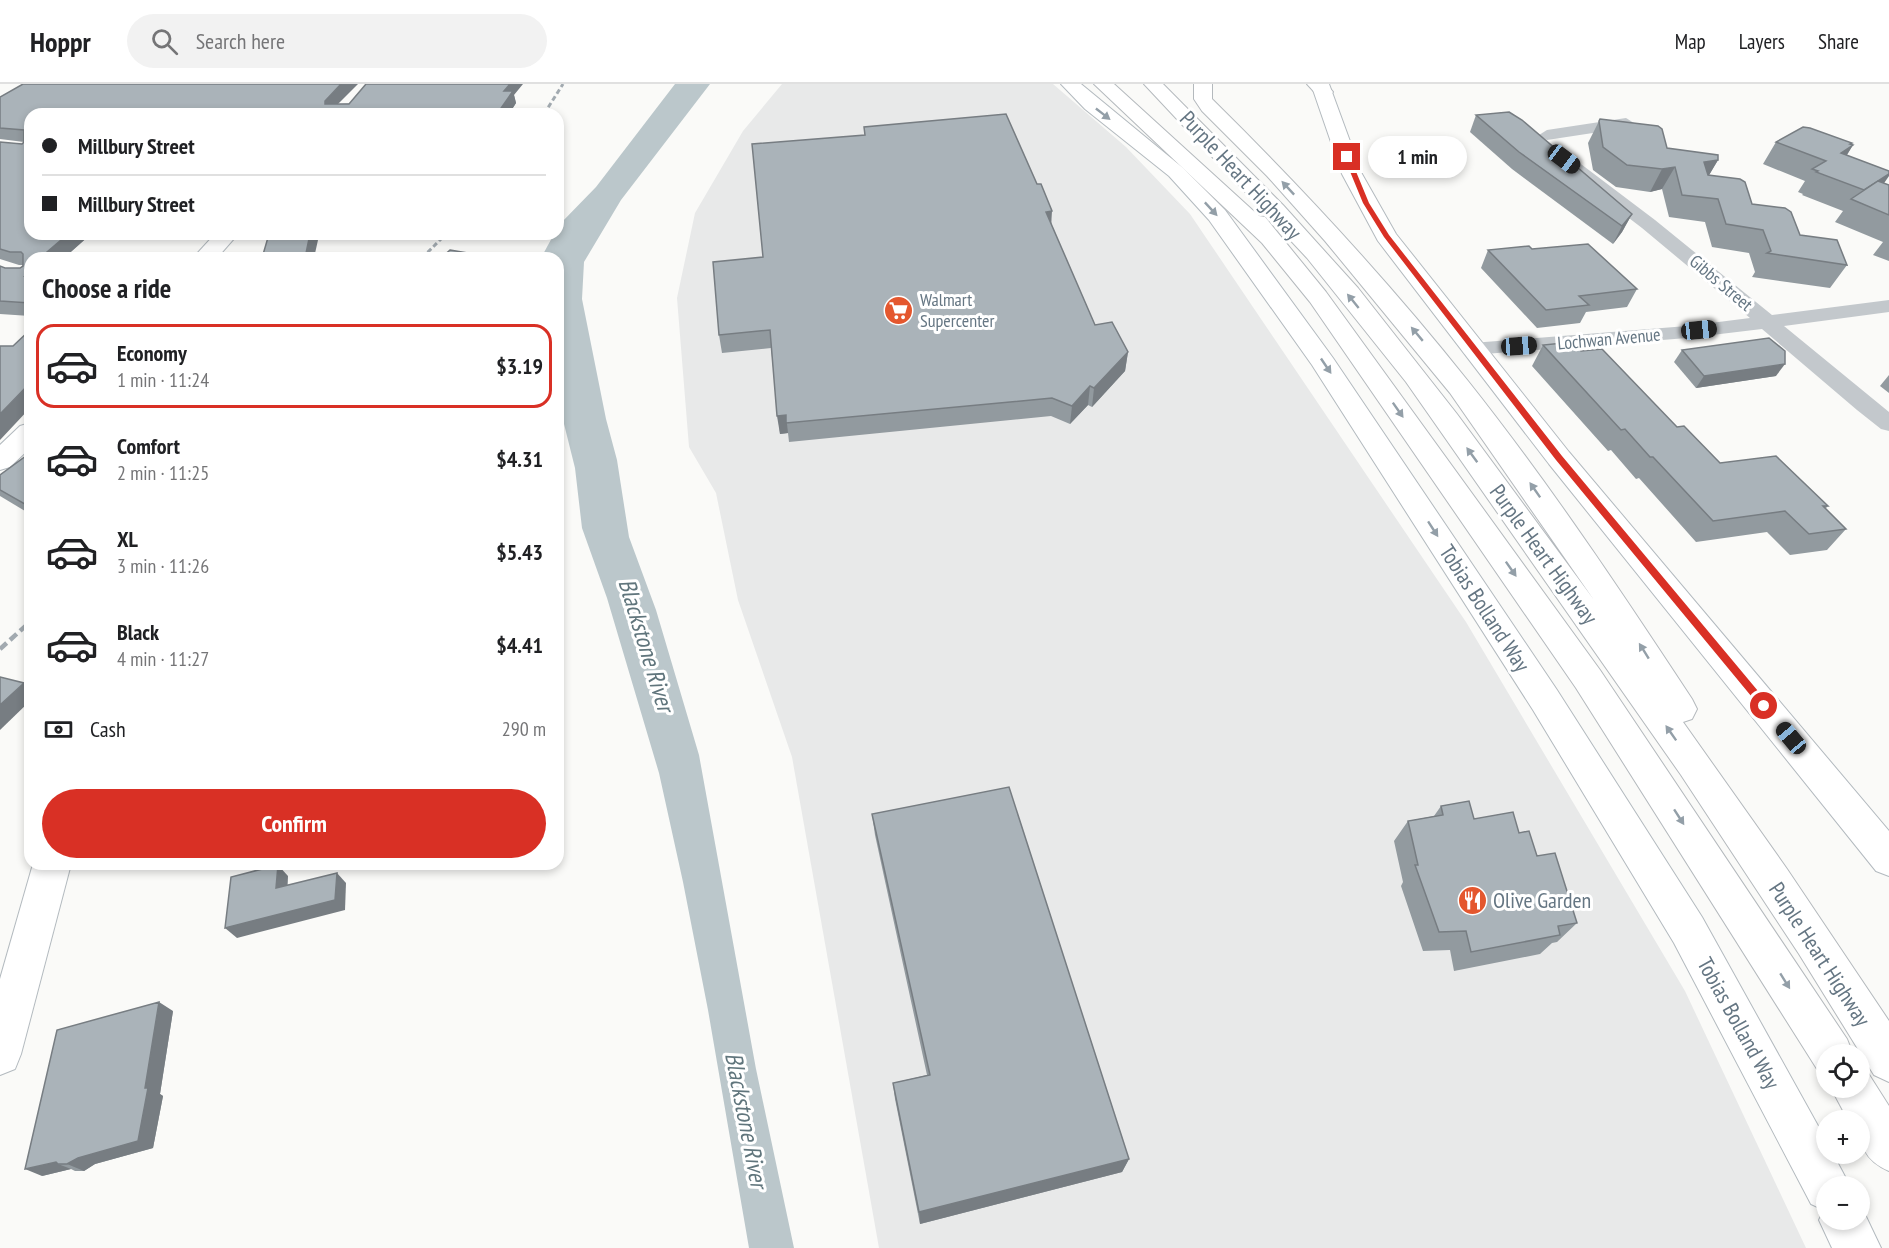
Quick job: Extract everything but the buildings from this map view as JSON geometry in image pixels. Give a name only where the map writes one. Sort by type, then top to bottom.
[{"type":"main road","name":"Tobias Bolland Way","points":[[1070,84],[1092,105],[1176,172],[1218,215],[1324,363],[1545,700],[1688,930],[1821,1176]]},
{"type":"main road","points":[[1103,84],[1276,244]]},
{"type":"main road","name":"Purple Heart Highway","points":[[1131,84],[1228,186],[1318,297],[1588,679],[1753,929],[1826,1044]]},
{"type":"main road","name":"Purple Heart Highway","points":[[1153,84],[1224,155],[1316,255],[1431,398],[1623,664],[1823,955],[1889,1060]]},
{"type":"main road","points":[[1320,87],[1352,174],[1386,236],[1559,458],[1889,858]]},
{"type":"main road","points":[[1208,89],[1220,119],[1302,202],[1364,272],[1439,362],[1518,467],[1636,638],[1735,801],[1823,955]]},
{"type":"main road","points":[[210,252],[221,240]]},
{"type":"main road","points":[[0,461],[24,438]]},
{"type":"main road","points":[[0,1054],[50,870]]},
{"type":"main road","points":[[1859,1098],[1889,1148]]},
{"type":"main road","points":[[1848,1230],[1857,1248]]},
{"type":"street","name":"Gibbs Street","points":[[1626,123],[1548,142],[1631,208],[1824,373],[1889,424]]},
{"type":"street","name":"Lochwan Avenue","points":[[1472,349],[1768,323],[1889,306]]},
{"type":"shaded area","points":[[782,84],[1053,84],[1126,147],[1190,214],[1466,622],[1685,991],[1806,1248],[879,1248],[792,757],[738,600],[716,493],[689,447],[677,298],[695,213],[743,131]]},
{"type":"water","name":"Blackstone River","points":[[675,84],[710,84],[621,200],[584,262],[582,299],[606,419],[617,460],[629,537],[656,610],[699,755],[756,1069],[794,1248],[749,1248],[708,1010],[659,773],[607,598],[582,528],[575,468],[564,424],[564,252],[544,252],[551,240],[564,240],[564,220],[596,187]]},
{"type":"railway","points":[[548,108],[563,84]]},
{"type":"railway","points":[[428,252],[440,240]]},
{"type":"railway","points":[[0,649],[24,627]]},
{"type":"place","name":"Walmart Supercenter","points":[[899,310]]},
{"type":"place","name":"Olive Garden","points":[[1472,900]]},
{"type":"route","points":[[1347,157],[1352,174],[1366,203],[1386,236],[1559,458],[1764,706]]}]
